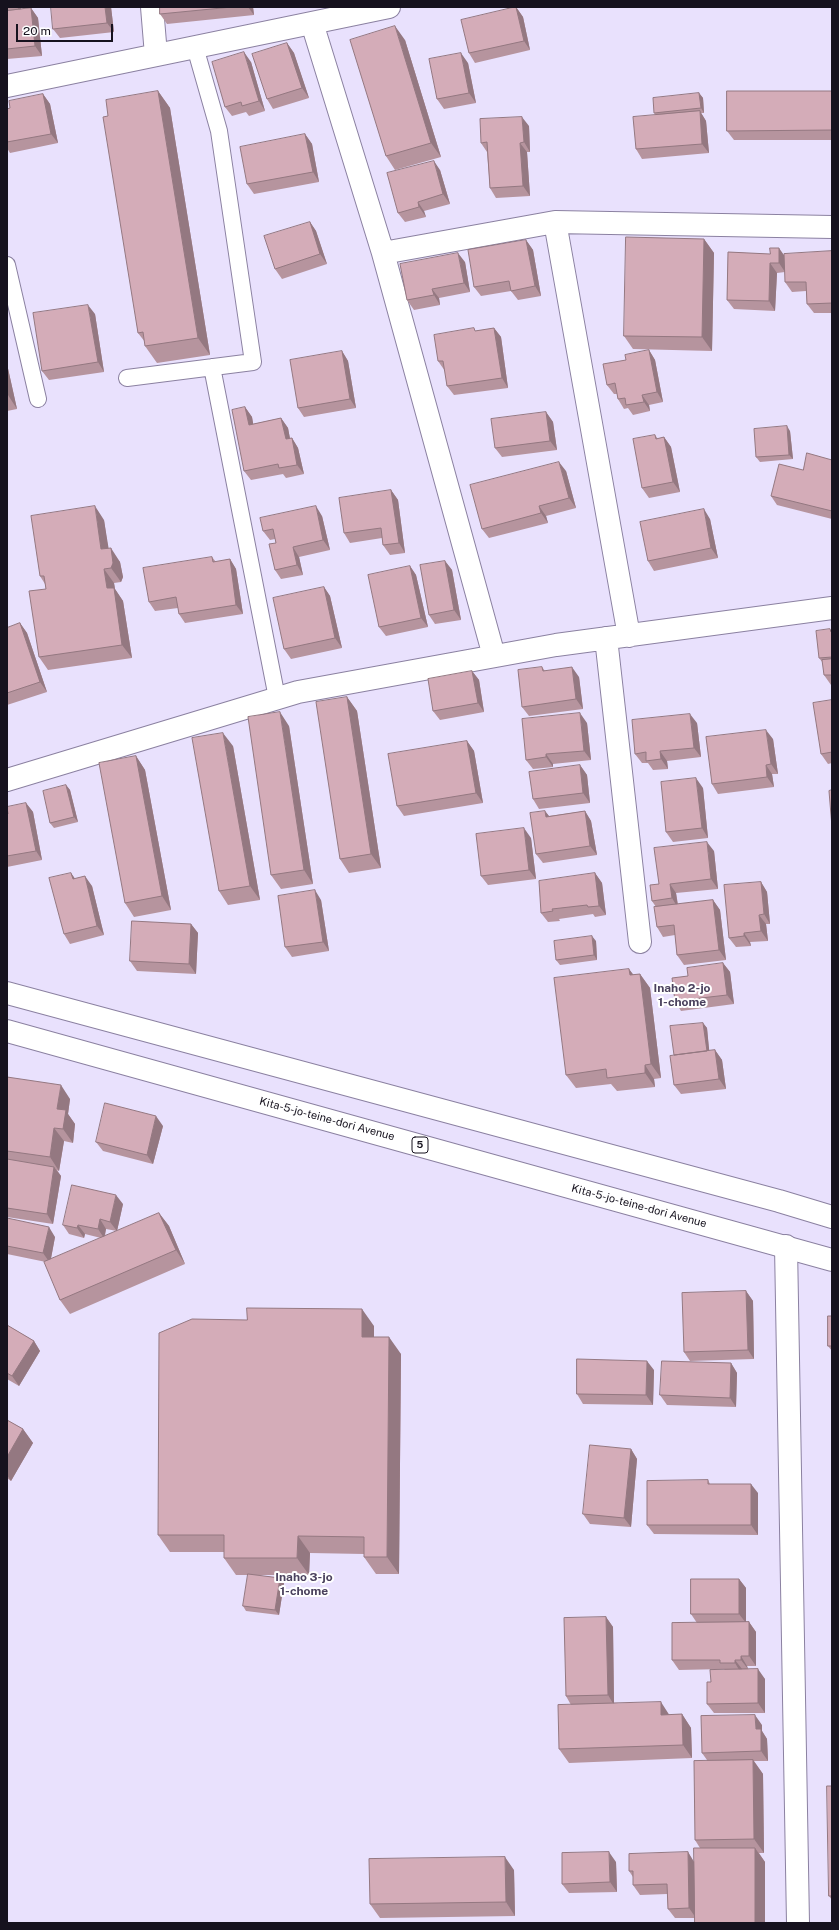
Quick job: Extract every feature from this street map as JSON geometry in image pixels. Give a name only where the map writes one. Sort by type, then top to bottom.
[{"type":"main road","points":[[152,7],[156,55]]},
{"type":"main road","points":[[7,86],[389,7]]},
{"type":"main road","points":[[312,23],[383,253],[494,656]]},
{"type":"main road","points":[[383,253],[556,222],[832,227]]},
{"type":"main road","points":[[556,222],[629,636]]},
{"type":"main road","points":[[7,780],[298,692],[494,656],[606,638],[832,608]]},
{"type":"main road","points":[[606,638],[640,942]]},
{"type":"main road","points":[[7,993],[779,1201],[832,1217]]},
{"type":"main road","name":"Kita-5-jo-teine-dori Avenue","points":[[7,1031],[832,1260]]},
{"type":"main road","points":[[786,1246],[798,1923]]},
{"type":"lane","points":[[127,378],[253,362],[219,131],[195,47]]},
{"type":"lane","points":[[7,265],[38,399]]},
{"type":"lane","points":[[212,367],[278,698]]},
{"type":"building","points":[[51,7],[105,7],[107,23],[53,29]]},
{"type":"building","points":[[160,7],[232,7],[160,14]]},
{"type":"building","points":[[516,7],[524,41],[469,53],[461,20]]},
{"type":"building","points":[[31,8],[35,46],[7,49],[7,11]]},
{"type":"building","points":[[395,26],[431,143],[386,156],[350,40]]},
{"type":"building","points":[[287,43],[302,88],[267,99],[252,54]]},
{"type":"building","points":[[244,52],[259,101],[242,106],[241,102],[225,107],[212,62]]},
{"type":"building","points":[[461,53],[469,93],[437,99],[429,59]]},
{"type":"building","points":[[158,91],[198,338],[145,346],[143,332],[138,333],[103,117],[108,116],[106,100]]},
{"type":"building","points":[[727,91],[832,91],[832,130],[727,131]]},
{"type":"building","points":[[699,93],[701,108],[654,113],[653,98]]},
{"type":"building","points":[[43,94],[51,134],[7,142],[7,109],[10,108],[9,101]]},
{"type":"building","points":[[700,111],[702,144],[636,149],[633,117]]},
{"type":"building","points":[[522,117],[524,142],[520,143],[523,186],[490,188],[487,142],[481,143],[480,119]]},
{"type":"building","points":[[305,134],[313,172],[247,184],[240,147]]},
{"type":"building","points":[[434,161],[443,194],[418,202],[419,207],[398,213],[387,173]]},
{"type":"building","points":[[310,222],[320,254],[275,269],[264,236]]},
{"type":"building","points":[[626,237],[704,239],[702,337],[624,336]]},
{"type":"building","points":[[526,240],[535,286],[511,291],[509,281],[474,287],[468,250]]},
{"type":"building","points":[[770,248],[779,248],[779,263],[770,263],[769,301],[727,300],[728,252],[770,254]]},
{"type":"building","points":[[832,251],[832,303],[807,304],[806,282],[785,282],[784,254]]},
{"type":"building","points":[[458,253],[464,283],[432,289],[434,295],[407,300],[400,264]]},
{"type":"building","points":[[88,305],[98,362],[42,371],[33,313]]},
{"type":"building","points":[[474,328],[475,331],[494,328],[502,378],[447,386],[443,361],[438,361],[434,335]]},
{"type":"building","points":[[649,350],[657,392],[642,395],[644,402],[626,405],[625,398],[618,399],[615,383],[607,385],[603,364],[626,360],[625,355]]},
{"type":"building","points":[[342,351],[350,399],[298,408],[290,360]]},
{"type":"building","points":[[245,407],[249,425],[281,418],[286,439],[292,438],[297,465],[279,468],[278,464],[244,471],[232,410]]},
{"type":"building","points":[[546,412],[550,441],[495,448],[491,419]]},
{"type":"building","points":[[787,426],[789,455],[756,457],[754,429]]},
{"type":"building","points":[[655,435],[656,439],[664,437],[673,482],[642,488],[633,439]]},
{"type":"building","points":[[807,453],[832,460],[832,511],[771,496],[779,464],[803,470]]},
{"type":"building","points":[[559,462],[569,498],[539,506],[541,513],[482,529],[470,485]]},
{"type":"building","points":[[391,490],[399,543],[383,545],[381,528],[344,533],[339,498]]},
{"type":"building","points":[[95,506],[101,549],[111,548],[113,563],[111,568],[104,569],[107,588],[114,588],[122,645],[39,657],[29,591],[46,589],[44,576],[40,576],[31,516]]},
{"type":"building","points":[[316,506],[323,540],[293,547],[297,565],[275,570],[269,544],[276,543],[273,529],[263,531],[260,518]]},
{"type":"building","points":[[704,509],[711,548],[648,561],[640,522]]},
{"type":"building","points":[[212,557],[213,562],[230,559],[236,605],[179,614],[176,597],[149,602],[143,568]]},
{"type":"building","points":[[445,561],[454,610],[429,615],[420,565]]},
{"type":"building","points":[[410,566],[421,618],[379,627],[368,575]]},
{"type":"building","points":[[324,587],[335,638],[284,649],[273,598]]},
{"type":"building","points":[[20,623],[40,682],[7,693],[7,628]]},
{"type":"building","points":[[830,629],[832,632],[832,657],[819,658],[816,631]]},
{"type":"building","points":[[832,659],[832,675],[824,675],[822,660]]},
{"type":"building","points":[[542,667],[543,671],[572,667],[576,699],[522,707],[518,670]]},
{"type":"building","points":[[472,671],[478,703],[433,711],[428,679]]},
{"type":"building","points":[[347,697],[371,854],[340,859],[316,702]]},
{"type":"building","points":[[832,700],[832,752],[821,754],[813,703]]},
{"type":"building","points":[[280,712],[304,870],[271,875],[248,717]]},
{"type":"building","points":[[580,713],[584,751],[546,754],[546,757],[526,760],[522,719]]},
{"type":"building","points":[[690,714],[694,748],[660,751],[661,759],[646,761],[646,752],[635,754],[632,720]]},
{"type":"building","points":[[766,730],[771,764],[766,765],[767,777],[712,784],[706,737]]},
{"type":"building","points":[[223,733],[250,886],[219,891],[192,738]]},
{"type":"building","points":[[467,741],[476,793],[397,806],[388,754]]},
{"type":"building","points":[[136,756],[162,896],[125,903],[99,763]]},
{"type":"building","points":[[580,765],[583,793],[533,799],[529,772]]},
{"type":"building","points":[[696,778],[702,828],[666,832],[661,782]]},
{"type":"building","points":[[66,785],[74,817],[50,823],[43,791]]},
{"type":"building","points":[[832,790],[832,827],[829,791]]},
{"type":"building","points":[[26,803],[36,851],[7,856],[7,807]]},
{"type":"building","points":[[545,811],[546,817],[585,811],[590,846],[536,854],[530,813]]},
{"type":"building","points":[[524,828],[529,870],[481,876],[476,834]]},
{"type":"building","points":[[707,842],[711,879],[670,884],[672,898],[652,901],[650,885],[659,884],[654,848]]},
{"type":"building","points":[[71,873],[73,879],[85,876],[97,926],[64,934],[49,878]]},
{"type":"building","points":[[595,873],[599,906],[588,907],[587,905],[552,909],[553,911],[541,913],[539,881]]},
{"type":"building","points":[[761,882],[764,914],[759,915],[761,931],[744,933],[744,936],[729,938],[724,885]]},
{"type":"building","points":[[315,890],[323,942],[285,947],[278,896]]},
{"type":"building","points":[[713,900],[719,950],[677,955],[674,925],[657,927],[654,907]]},
{"type":"building","points":[[132,921],[191,924],[189,964],[130,961]]},
{"type":"building","points":[[592,936],[594,955],[556,960],[554,941]]},
{"type":"building","points":[[723,963],[727,995],[675,1001],[672,978],[688,976],[687,968]]},
{"type":"building","points":[[629,969],[630,975],[640,974],[651,1064],[645,1065],[645,1073],[607,1078],[606,1069],[566,1075],[554,978]]},
{"type":"building","points":[[703,1023],[707,1051],[674,1055],[670,1026]]},
{"type":"building","points":[[715,1050],[719,1079],[674,1085],[670,1056]]},
{"type":"building","points":[[7,1077],[61,1085],[57,1109],[66,1110],[63,1129],[54,1128],[50,1157],[7,1151]]},
{"type":"building","points":[[105,1103],[156,1116],[147,1155],[96,1142]]},
{"type":"building","points":[[7,1159],[54,1167],[47,1214],[7,1208]]},
{"type":"building","points":[[72,1185],[116,1195],[110,1222],[100,1219],[98,1229],[78,1225],[77,1228],[63,1225]]},
{"type":"building","points":[[159,1213],[176,1250],[60,1300],[44,1262]]},
{"type":"building","points":[[7,1218],[49,1227],[43,1253],[7,1246]]},
{"type":"building","points":[[746,1291],[748,1350],[684,1352],[682,1293]]},
{"type":"building","points":[[247,1308],[362,1309],[362,1337],[389,1337],[387,1557],[364,1557],[364,1537],[298,1536],[297,1558],[224,1558],[224,1535],[158,1535],[159,1333],[192,1319],[247,1320]]},
{"type":"building","points":[[828,1316],[832,1316],[832,1346],[828,1346]]},
{"type":"building","points":[[7,1325],[34,1341],[12,1376],[7,1373]]},
{"type":"building","points":[[577,1359],[647,1361],[646,1395],[577,1394]]},
{"type":"building","points":[[662,1361],[731,1363],[730,1398],[660,1395]]},
{"type":"building","points":[[7,1420],[23,1429],[7,1457]]},
{"type":"building","points":[[590,1445],[631,1449],[624,1518],[583,1514]]},
{"type":"building","points":[[708,1480],[708,1484],[751,1484],[751,1525],[647,1525],[647,1481]]},
{"type":"building","points":[[248,1574],[280,1578],[275,1610],[243,1606]]},
{"type":"building","points":[[691,1579],[739,1579],[739,1614],[691,1614]]},
{"type":"building","points":[[606,1617],[608,1695],[566,1696],[564,1618]]},
{"type":"building","points":[[749,1622],[749,1656],[741,1656],[741,1660],[735,1660],[735,1663],[720,1663],[720,1660],[672,1660],[672,1623]]},
{"type":"building","points":[[758,1669],[758,1703],[707,1704],[707,1682],[711,1682],[710,1670]]},
{"type":"building","points":[[661,1702],[661,1715],[682,1714],[683,1745],[559,1749],[558,1705]]},
{"type":"building","points":[[755,1715],[756,1729],[761,1729],[761,1751],[702,1753],[701,1716]]},
{"type":"building","points":[[753,1760],[754,1839],[695,1840],[694,1761]]},
{"type":"building","points":[[827,1786],[832,1786],[832,1896],[829,1896]]},
{"type":"building","points":[[694,1848],[755,1848],[755,1923],[695,1923]]},
{"type":"building","points":[[609,1852],[610,1882],[562,1884],[562,1853]]},
{"type":"building","points":[[688,1852],[689,1908],[668,1909],[667,1884],[633,1885],[633,1871],[629,1871],[629,1854]]},
{"type":"building","points":[[505,1857],[506,1902],[370,1904],[369,1859]]},
{"type":"district","name":"Inaho 2-jo 1-chome","points":[[682,995]]},
{"type":"district","name":"Inaho 3-jo 1-chome","points":[[304,1584]]}]
